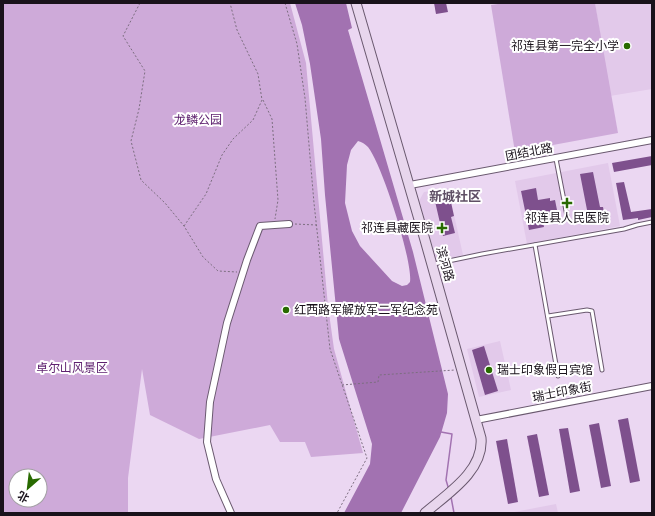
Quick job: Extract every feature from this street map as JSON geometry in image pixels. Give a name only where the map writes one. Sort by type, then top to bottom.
[{"type":"street","name":"滨河路","points":[[356,3],[410,185],[482,438],[481,450],[473,468],[457,486],[425,513]]},
{"type":"street","name":"团结北路","points":[[410,185],[652,140]]},
{"type":"street","points":[[231,513],[216,480],[207,442],[210,402],[227,322],[260,226],[289,224]]},
{"type":"street","name":"瑞士印象街","points":[[476,420],[652,386]]},
{"type":"lane","points":[[556,158],[567,216]]},
{"type":"lane","points":[[432,264],[624,229],[652,222]]},
{"type":"lane","points":[[535,245],[558,376]]},
{"type":"lane","points":[[548,316],[587,310],[592,311],[602,370]]},
{"type":"path","points":[[140,3],[123,36],[145,71],[131,141],[141,180],[166,203],[184,226],[203,257],[218,271],[243,272]]},
{"type":"path","points":[[230,3],[237,30],[258,74],[262,100],[272,119],[278,200],[274,225]]},
{"type":"path","points":[[285,3],[297,44],[306,98],[316,225],[330,349],[367,458],[337,513]]},
{"type":"path","points":[[184,226],[206,194],[222,155],[233,139],[253,120],[262,100]]},
{"type":"path","points":[[289,224],[316,225]]},
{"type":"path","points":[[342,385],[378,382],[379,375],[452,371]]},
{"type":"shaded area","points":[[295,3],[346,3],[352,28],[348,30],[413,252],[448,394],[447,413],[440,437],[401,513],[344,513],[370,464],[372,444],[339,339],[321,139],[310,64],[302,25]],"holes":[[[358,141],[368,147],[374,157],[388,192],[407,255],[410,271],[410,282],[407,285],[402,286],[392,281],[360,246],[352,231],[345,203],[347,165],[351,150]]]},
{"type":"shaded area","name":"祁连县第一完全小学","points":[[595,3],[652,3],[652,89],[610,96]]},
{"type":"shaded area","name":"祁连县人民医院","points":[[608,163],[620,226],[527,244],[515,181]]},
{"type":"shaded area","name":"祁连县藏医院","points":[[448,188],[463,255],[437,261],[419,201],[424,192]]},
{"type":"shaded area","name":"瑞士印象假日宾馆","points":[[500,341],[511,390],[479,397],[467,349]]},
{"type":"shaded area","points":[[556,504],[558,513],[509,513]]},
{"type":"green space","name":"龙鳞公园","points":[[3,3],[290,3],[306,63],[328,306],[334,349],[363,453],[311,457],[305,442],[280,442],[270,425],[199,439],[150,415],[142,369],[128,478],[128,513],[3,513]]},
{"type":"green space","points":[[505,3],[595,3],[618,133],[515,152],[491,5]]},
{"type":"building","points":[[434,3],[446,3],[448,12],[436,14]]},
{"type":"building","points":[[652,156],[652,165],[614,172],[612,163]]},
{"type":"building","points":[[593,172],[600,207],[603,207],[604,212],[588,215],[580,174]]},
{"type":"building","points":[[624,182],[631,212],[652,209],[652,217],[638,220],[638,218],[623,220],[616,183]]},
{"type":"building","points":[[536,188],[538,200],[550,198],[550,201],[555,200],[557,210],[552,211],[553,214],[542,217],[544,227],[529,230],[521,191]]},
{"type":"building","points":[[449,193],[454,216],[451,217],[455,233],[443,236],[434,197]]},
{"type":"building","points":[[484,346],[498,391],[485,395],[472,350]]},
{"type":"building","points":[[628,418],[640,481],[630,483],[618,420]]},
{"type":"building","points":[[599,423],[611,486],[601,488],[589,425]]},
{"type":"building","points":[[568,428],[580,491],[570,493],[559,429]]},
{"type":"building","points":[[537,434],[549,495],[539,497],[527,436]]},
{"type":"building","points":[[507,439],[518,502],[508,504],[496,441]]},
{"type":"waterway","points":[[441,432],[452,434],[446,480],[449,490]]},
{"type":"waterway","points":[[451,497],[454,513]]},
{"type":"place","name":"祁连县第一完全小学","points":[[627,46]]},
{"type":"place","name":"祁连县人民医院","points":[[567,203]]},
{"type":"place","name":"祁连县藏医院","points":[[442,228]]},
{"type":"place","name":"红西路军解放军二军纪念苑","points":[[286,310]]},
{"type":"place","name":"瑞士印象假日宾馆","points":[[489,370]]},
{"type":"district","name":"新城社区","points":[[455,196]]},
{"type":"park label","name":"卓尔山风景区","points":[[72,368]]}]
